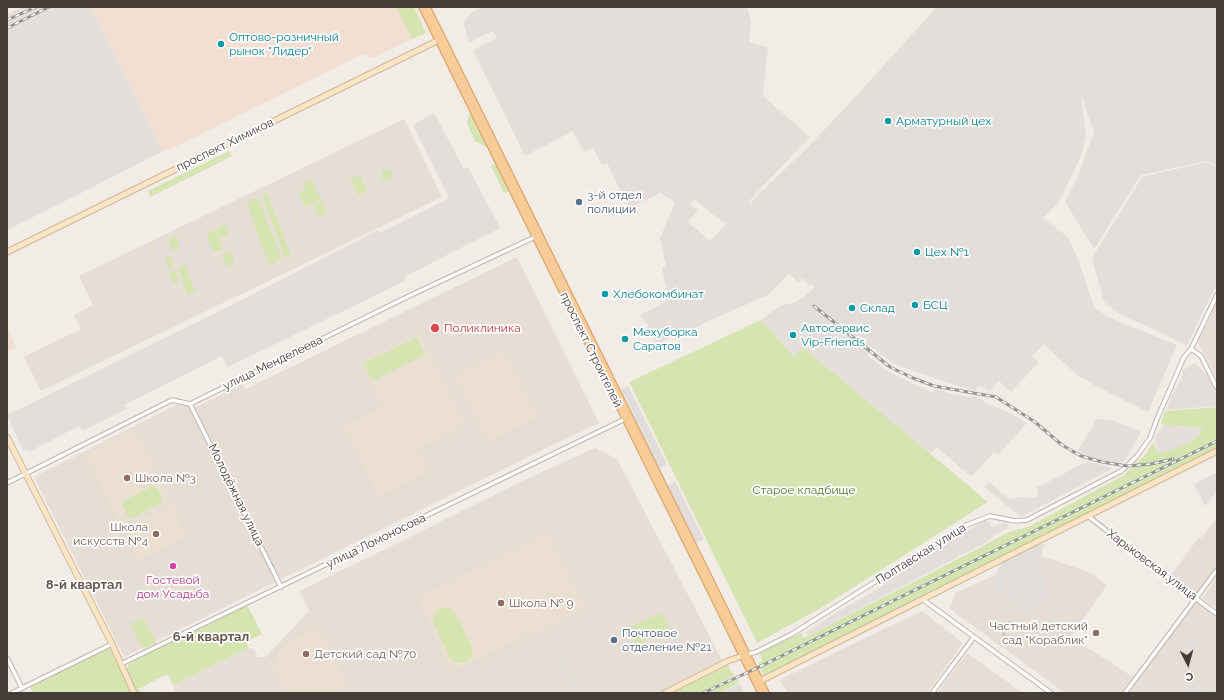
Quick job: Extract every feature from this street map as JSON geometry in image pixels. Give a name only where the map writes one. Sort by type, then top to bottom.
[{"type":"main road","name":"проспект Строителей","points":[[422,7],[440,39],[758,682],[766,693]]},
{"type":"main road","name":"проспект Строителей","points":[[427,7],[440,39]]},
{"type":"main road","name":"проспект Строителей","points":[[758,682],[761,693]]},
{"type":"street","name":"проспект Химиков","points":[[7,252],[440,39]]},
{"type":"street","name":"улица Менделеева","points":[[190,404],[409,296],[537,236]]},
{"type":"street","name":"Полтавская улица","points":[[665,693],[728,661],[756,652],[792,634],[964,526],[990,516],[1015,521],[1027,520],[1121,471],[1137,456],[1150,438],[1184,356],[1191,349],[1217,295]]},
{"type":"street","points":[[1191,349],[1201,356],[1217,388]]},
{"type":"street","points":[[7,483],[172,400],[190,404]]},
{"type":"street","name":"Молодёжная улица","points":[[190,404],[281,587]]},
{"type":"street","name":"улица Ломоносова","points":[[121,664],[627,418]]},
{"type":"street","points":[[7,437],[112,644],[134,693]]},
{"type":"street","points":[[758,682],[1217,451]]},
{"type":"street","name":"Харьковская улица","points":[[1088,516],[1217,614]]},
{"type":"street","points":[[1125,693],[1217,570]]},
{"type":"street","points":[[922,599],[1052,693]]},
{"type":"street","points":[[1008,628],[1011,624]]},
{"type":"street","points":[[932,693],[974,637]]},
{"type":"street","points":[[12,693],[112,644]]},
{"type":"street","points":[[7,658],[22,688]]},
{"type":"shaded area","points":[[23,7],[91,7],[163,151],[7,230],[7,15]]},
{"type":"shaded area","points":[[91,7],[396,7],[412,39],[373,58],[363,54],[181,144],[163,151]]},
{"type":"shaded area","points":[[483,7],[747,7],[751,21],[749,42],[768,47],[763,96],[810,137],[749,201],[753,208],[751,202],[807,148],[937,7],[1217,7],[1217,166],[1208,161],[1141,175],[1094,249],[1065,202],[1079,173],[1094,132],[1081,95],[1086,136],[1081,156],[1059,202],[1043,218],[1068,237],[1078,259],[1094,307],[1108,317],[1177,345],[1148,412],[1096,386],[1076,374],[1044,344],[1032,356],[1039,362],[1011,392],[999,381],[990,391],[978,386],[975,391],[942,381],[894,364],[870,346],[868,356],[887,371],[933,393],[935,389],[947,393],[970,397],[975,396],[1027,423],[998,455],[994,452],[971,477],[937,447],[930,454],[804,348],[793,356],[761,320],[780,306],[796,302],[815,287],[811,284],[809,285],[802,278],[798,282],[789,274],[768,295],[704,323],[691,331],[675,335],[656,345],[651,330],[640,315],[668,299],[662,267],[666,266],[660,238],[675,202],[660,193],[629,208],[607,163],[602,165],[593,148],[584,152],[573,131],[525,156],[473,50],[497,38],[493,31],[469,42],[463,22],[474,11]],"holes":[[[694,200],[726,224],[710,241],[688,222],[698,210],[690,205]]]},
{"type":"shaded area","points":[[434,113],[464,169],[468,167],[500,228],[404,277],[405,281],[228,367],[222,356],[124,405],[127,409],[82,431],[79,426],[31,451],[22,449],[7,415],[220,311],[378,230],[380,233],[449,198],[413,125]]},
{"type":"shaded area","points":[[404,119],[442,197],[41,391],[24,357],[81,329],[74,315],[93,305],[79,276]]},
{"type":"shaded area","points":[[1207,162],[1217,168],[1217,283],[1187,346],[1121,315],[1104,302],[1092,258],[1142,177]]},
{"type":"shaded area","points":[[316,174],[331,207],[329,208],[313,175]]},
{"type":"shaded area","points":[[294,185],[307,219],[304,220],[292,186]]},
{"type":"shaded area","points":[[226,214],[243,257],[240,258],[224,215]]},
{"type":"shaded area","points":[[203,229],[217,268],[214,269],[200,230]]},
{"type":"shaded area","points":[[182,240],[200,291],[198,292],[179,241]]},
{"type":"shaded area","points":[[159,249],[178,301],[176,302],[156,250]]},
{"type":"shaded area","points":[[517,257],[599,423],[124,657],[34,477],[178,404],[189,407],[198,406],[242,384],[246,389]]},
{"type":"shaded area","points":[[1217,301],[1217,378],[1198,343]]},
{"type":"shaded area","points":[[7,327],[16,347],[7,351]]},
{"type":"shaded area","points":[[419,333],[465,427],[418,450],[429,473],[379,497],[344,426],[383,407],[361,362]]},
{"type":"shaded area","points":[[504,352],[537,418],[489,441],[456,375]]},
{"type":"shaded area","points":[[106,353],[107,356],[41,388],[40,386]]},
{"type":"shaded area","points":[[1194,363],[1207,374],[1217,396],[1217,406],[1167,410],[1170,398],[1182,377],[1182,371]]},
{"type":"shaded area","points":[[628,386],[667,464],[659,469],[621,389]]},
{"type":"shaded area","points":[[1097,419],[1112,420],[1141,432],[1124,462],[1107,463],[1084,456],[1077,452]]},
{"type":"shaded area","points":[[1164,425],[1201,429],[1201,433],[1189,443],[1172,450],[1156,453],[1155,437]]},
{"type":"shaded area","name":"Школа №3","points":[[134,429],[170,500],[120,526],[84,455]]},
{"type":"shaded area","points":[[595,448],[617,459],[723,662],[661,693],[175,693],[173,685],[249,648],[254,649],[258,657],[266,657],[309,611],[300,591],[529,478]]},
{"type":"shaded area","points":[[1088,461],[1113,468],[1021,517],[984,487],[989,482],[1010,500],[1019,497],[1036,498],[1038,492],[1036,488]]},
{"type":"shaded area","points":[[1217,472],[1217,490],[1205,506],[1194,484]]},
{"type":"shaded area","points":[[675,481],[704,539],[696,543],[667,486]]},
{"type":"shaded area","name":"Школа искусств №4","points":[[173,504],[181,521],[178,523],[182,532],[186,530],[188,536],[137,561],[122,529]]},
{"type":"shaded area","points":[[1217,517],[1217,567],[1197,593],[1171,575],[1199,537],[1201,538]]},
{"type":"shaded area","points":[[984,521],[989,522],[992,527],[1006,522],[1009,526],[1007,529],[993,536],[990,540],[808,636],[806,632],[837,612],[878,589],[902,570]]},
{"type":"shaded area","name":"Школа № 9","points":[[548,534],[584,608],[453,672],[417,597]]},
{"type":"shaded area","points":[[1039,544],[1044,544],[1038,568],[1049,589],[1030,616],[995,592],[995,579],[999,567],[1003,562]]},
{"type":"shaded area","points":[[1039,555],[1091,573],[1107,585],[1071,637],[1133,677],[1121,693],[1065,693],[950,609],[955,593]]},
{"type":"shaded area","points":[[1217,577],[1217,608],[1202,599]]},
{"type":"shaded area","points":[[1196,600],[1217,616],[1217,693],[1214,693],[1215,692],[1190,673],[1173,693],[1129,693]]},
{"type":"shaded area","points":[[922,611],[963,643],[927,693],[788,693],[779,680],[863,639]]},
{"type":"shaded area","name":"Детский сад №70","points":[[318,626],[349,686],[334,693],[287,693],[273,665],[283,644]]},
{"type":"shaded area","points":[[1196,631],[1204,636],[1194,650],[1186,644]]},
{"type":"shaded area","points":[[551,637],[577,688],[574,690],[549,638]]},
{"type":"shaded area","points":[[967,653],[1023,693],[938,692]]},
{"type":"shaded area","points":[[1190,673],[1215,692],[1173,693]]},
{"type":"shaded area","points":[[740,684],[744,693],[720,693]]},
{"type":"green space","points":[[396,7],[414,7],[426,33],[412,39]]},
{"type":"green space","points":[[470,108],[490,149],[475,141],[467,124]]},
{"type":"green space","points":[[229,151],[232,156],[150,197],[148,191]]},
{"type":"green space","points":[[497,163],[511,191],[504,193],[491,166]]},
{"type":"green space","points":[[383,169],[392,170],[392,180],[382,180]]},
{"type":"green space","points":[[360,175],[367,191],[358,195],[350,179]]},
{"type":"green space","points":[[312,179],[321,200],[305,207],[299,193],[306,189],[303,183]]},
{"type":"green space","points":[[266,193],[291,256],[288,258],[284,256],[264,200],[263,195]]},
{"type":"green space","points":[[256,198],[259,199],[281,257],[281,259],[271,265],[268,262],[247,205],[248,202]]},
{"type":"green space","points":[[322,201],[327,213],[319,217],[313,205]]},
{"type":"green space","points":[[225,224],[229,235],[220,238],[216,228]]},
{"type":"green space","points":[[216,230],[223,249],[213,252],[206,234]]},
{"type":"green space","points":[[176,236],[180,248],[172,251],[168,239]]},
{"type":"green space","points":[[230,251],[235,264],[227,267],[222,254]]},
{"type":"green space","points":[[170,256],[174,267],[169,268],[170,271],[175,270],[179,282],[173,284],[165,258]]},
{"type":"green space","points":[[186,265],[190,277],[182,280],[178,268]]},
{"type":"green space","points":[[190,278],[195,292],[187,295],[182,281]]},
{"type":"green space","name":"Старое кладбище","points":[[761,320],[793,356],[804,348],[988,502],[821,608],[757,643],[629,382]]},
{"type":"green space","points":[[417,337],[425,355],[372,381],[363,363]]},
{"type":"green space","points":[[1217,407],[1217,448],[764,675],[758,663],[762,661],[760,653],[801,633],[804,638],[1009,532],[1028,527],[1124,475],[1144,456],[1154,441],[1156,452],[1162,453],[1189,443],[1201,433],[1201,428],[1164,425],[1161,423],[1165,411]]},
{"type":"green space","points":[[153,486],[157,488],[161,496],[161,503],[132,518],[128,517],[122,505],[123,501]]},
{"type":"green space","points":[[247,605],[262,634],[246,642],[249,648],[173,685],[167,674],[139,689],[142,693],[137,693],[126,671],[128,665],[134,660]]},
{"type":"green space","points":[[446,607],[455,612],[472,647],[473,652],[471,658],[465,662],[457,663],[451,660],[433,623],[433,616],[436,612]]},
{"type":"green space","points":[[658,614],[664,616],[669,626],[669,630],[639,644],[635,644],[629,631],[631,627]]},
{"type":"green space","points":[[143,618],[156,643],[143,649],[130,624]]},
{"type":"green space","points":[[109,647],[131,693],[33,693],[30,686]]},
{"type":"green space","points":[[727,664],[734,676],[701,693],[669,693]]},
{"type":"green space","points":[[737,678],[739,683],[719,693],[706,693]]},
{"type":"tunnel","points":[[1003,636],[1008,628]]},
{"type":"railway","points":[[7,20],[36,7]]},
{"type":"railway","points":[[7,28],[49,7]]},
{"type":"railway","points":[[814,306],[890,367],[934,386],[996,397],[1035,422],[1062,445],[1081,456],[1102,462],[1127,466],[1151,464],[1173,459]]},
{"type":"railway","points":[[703,693],[757,668],[1217,441]]},
{"type":"place","name":"Оптово-розничный рынок \"Лидер\"","points":[[221,44]]},
{"type":"place","name":"Арматурный цех","points":[[888,121]]},
{"type":"place","name":"3-й отдел полиции","points":[[579,202]]},
{"type":"place","name":"Цех №1","points":[[917,252]]},
{"type":"place","name":"Хлебокомбинат","points":[[605,294]]},
{"type":"place","name":"БСЦ","points":[[915,305]]},
{"type":"place","name":"Склад","points":[[852,308]]},
{"type":"place","name":"Поликлиника","points":[[435,328]]},
{"type":"place","name":"Автосервис Vip-Friends","points":[[793,335]]},
{"type":"place","name":"Мехуборка Саратов","points":[[625,339]]},
{"type":"place","name":"Школа №3","points":[[127,478]]},
{"type":"place","name":"Школа искусств №4","points":[[156,534]]},
{"type":"place","name":"Гостевой дом Усадьба","points":[[173,566]]},
{"type":"place","name":"Школа № 9","points":[[501,603]]},
{"type":"place","name":"Частный детский сад \"Кораблик\"","points":[[1096,633]]},
{"type":"place","name":"Почтовое отделение №21","points":[[614,640]]},
{"type":"place","name":"Детский сад №70","points":[[306,654]]},
{"type":"district","name":"8-й квартал","points":[[84,585]]},
{"type":"district","name":"6-й квартал","points":[[211,637]]}]
